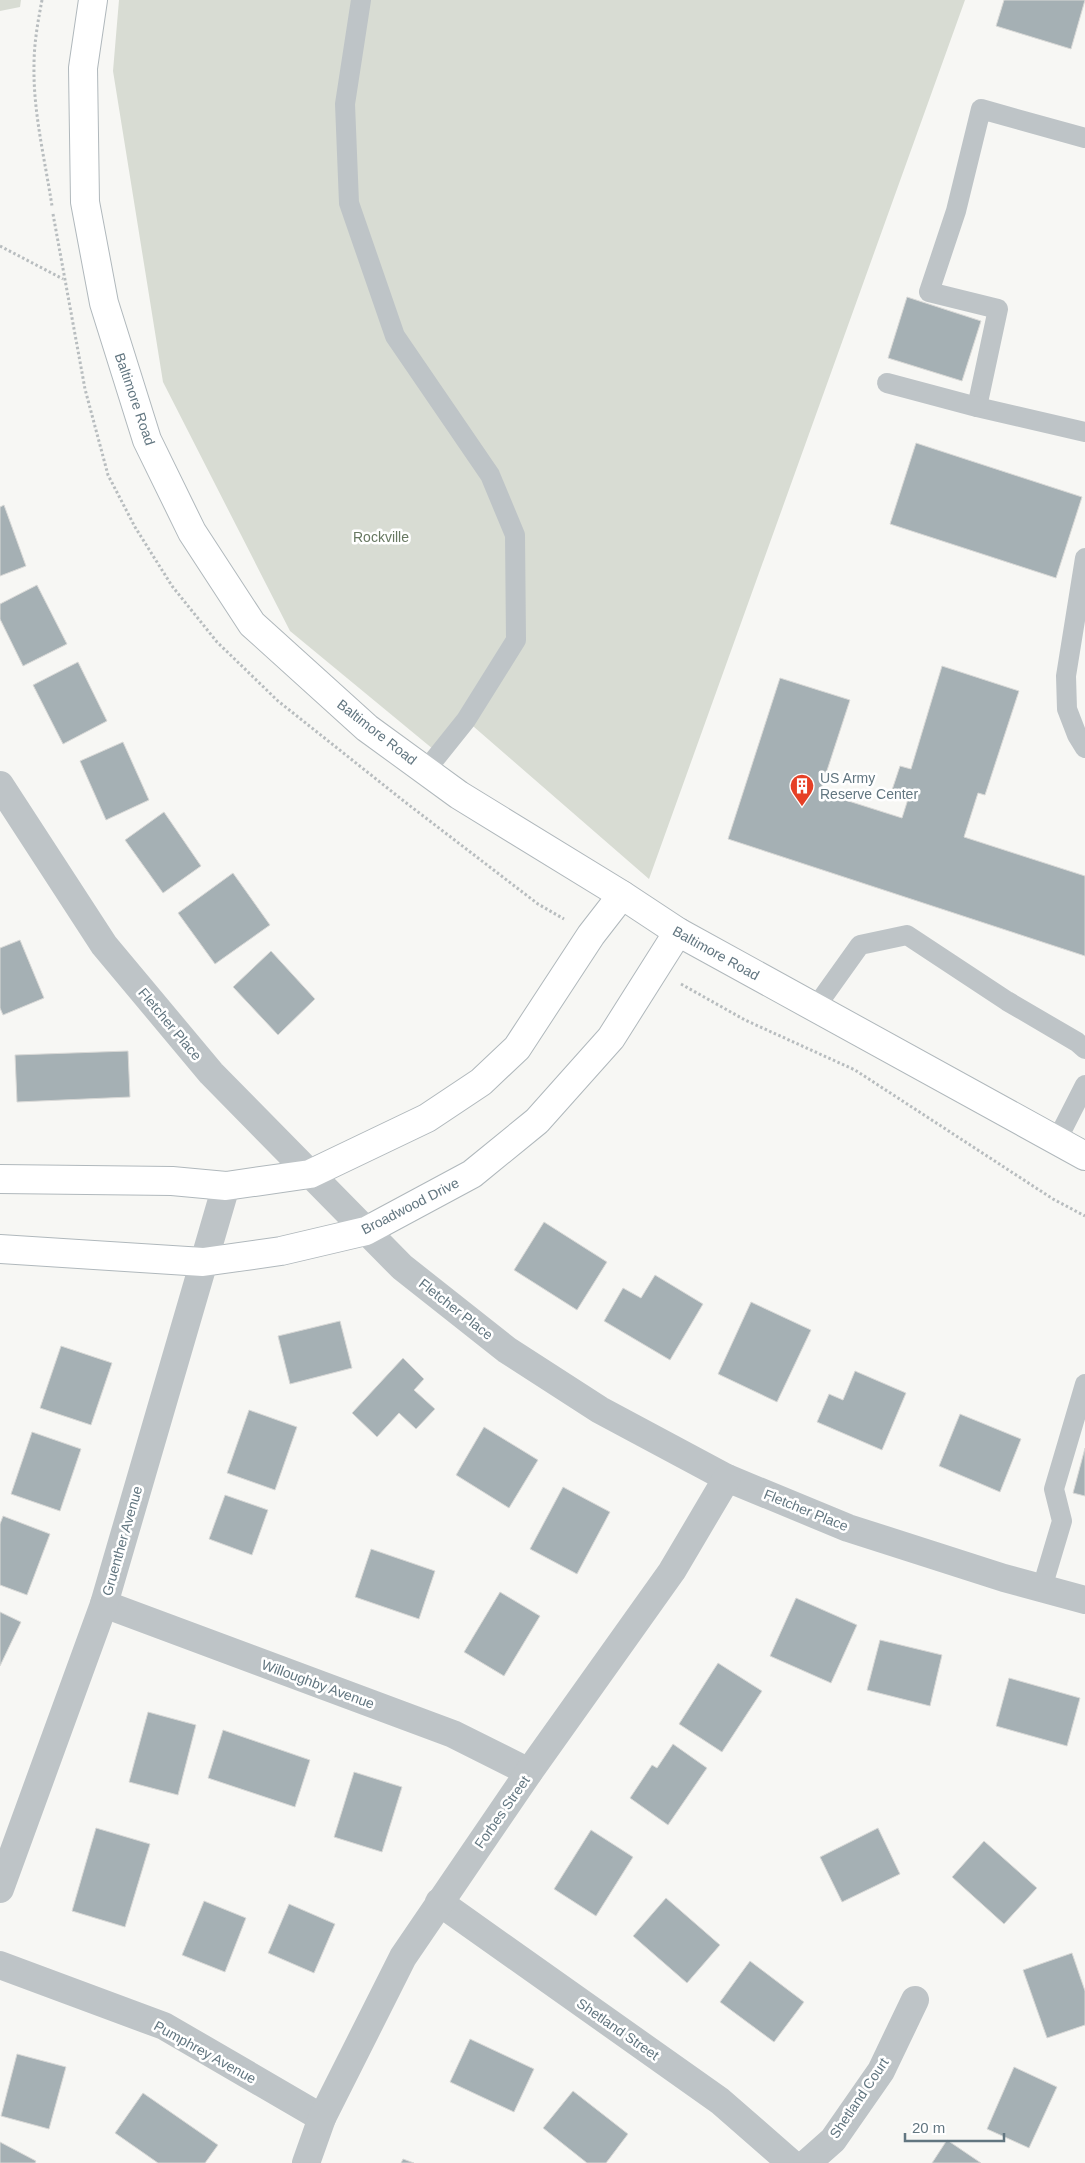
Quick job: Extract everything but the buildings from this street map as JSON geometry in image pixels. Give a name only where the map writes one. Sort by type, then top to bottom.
[{"type":"street","name":"Baltimore Road","points":[[93,0],[83,68],[85,202],[104,303],[147,440],[192,532],[252,624],[367,728],[459,795],[622,895],[678,932],[1085,1156]]},
{"type":"street","name":"Fletcher Place","points":[[0,785],[104,945],[210,1073],[402,1267],[507,1350],[600,1410],[727,1478],[848,1528],[1004,1578],[1085,1600]]},
{"type":"street","points":[[0,1179],[172,1181],[226,1186],[310,1174],[427,1118],[481,1082],[516,1048],[591,934],[622,895]]},
{"type":"street","name":"Broadwood Drive","points":[[0,1249],[203,1262],[281,1251],[366,1231],[472,1174],[537,1121],[612,1038],[653,968],[678,932]]},
{"type":"street","name":"Gruenther Avenue","points":[[0,1889],[104,1604],[226,1186]]},
{"type":"street","name":"Forbes Street","points":[[306,2163],[322,2118],[403,1956],[529,1772],[672,1571],[727,1478]]},
{"type":"street","name":"Willoughby Avenue","points":[[104,1604],[454,1734],[529,1772]]},
{"type":"street","name":"Shetland Street","points":[[439,1902],[720,2101],[791,2163]]},
{"type":"street","name":"Pumphrey Avenue","points":[[0,1965],[164,2026],[322,2118]]},
{"type":"street","name":"Shetland Court","points":[[807,2163],[832,2140],[881,2071],[915,2000]]},
{"type":"lane","points":[[361,0],[345,104],[349,203],[394,336],[490,475],[515,535],[516,640],[466,720],[426,770]]},
{"type":"lane","points":[[977,407],[998,310],[929,292],[956,210],[981,109],[1085,138]]},
{"type":"lane","points":[[887,384],[1085,432]]},
{"type":"lane","points":[[1085,564],[1066,676],[1067,709],[1076,735],[1085,748]]},
{"type":"lane","points":[[815,1008],[860,945],[907,935],[1007,1001],[1077,1042],[1085,1049]]},
{"type":"lane","points":[[1057,1140],[1085,1085]]},
{"type":"lane","points":[[1042,1588],[1062,1521],[1054,1489],[1085,1384]]},
{"type":"path","points":[[42,0],[36,29],[34,65],[37,113],[64,279],[85,390],[108,475],[135,527],[172,586],[217,642],[278,701],[538,904],[591,934]]},
{"type":"path","points":[[0,246],[64,279]]},
{"type":"path","points":[[653,968],[745,1020],[855,1070],[1054,1199],[1085,1216]]},
{"type":"green space","points":[[0,0],[21,0],[20,7],[0,11]]},
{"type":"green space","name":"Rockville","points":[[119,0],[965,0],[649,879],[466,720],[439,754],[290,631],[163,382],[113,71]]},
{"type":"place","name":"US Army Reserve Center","points":[[802,807]]}]
